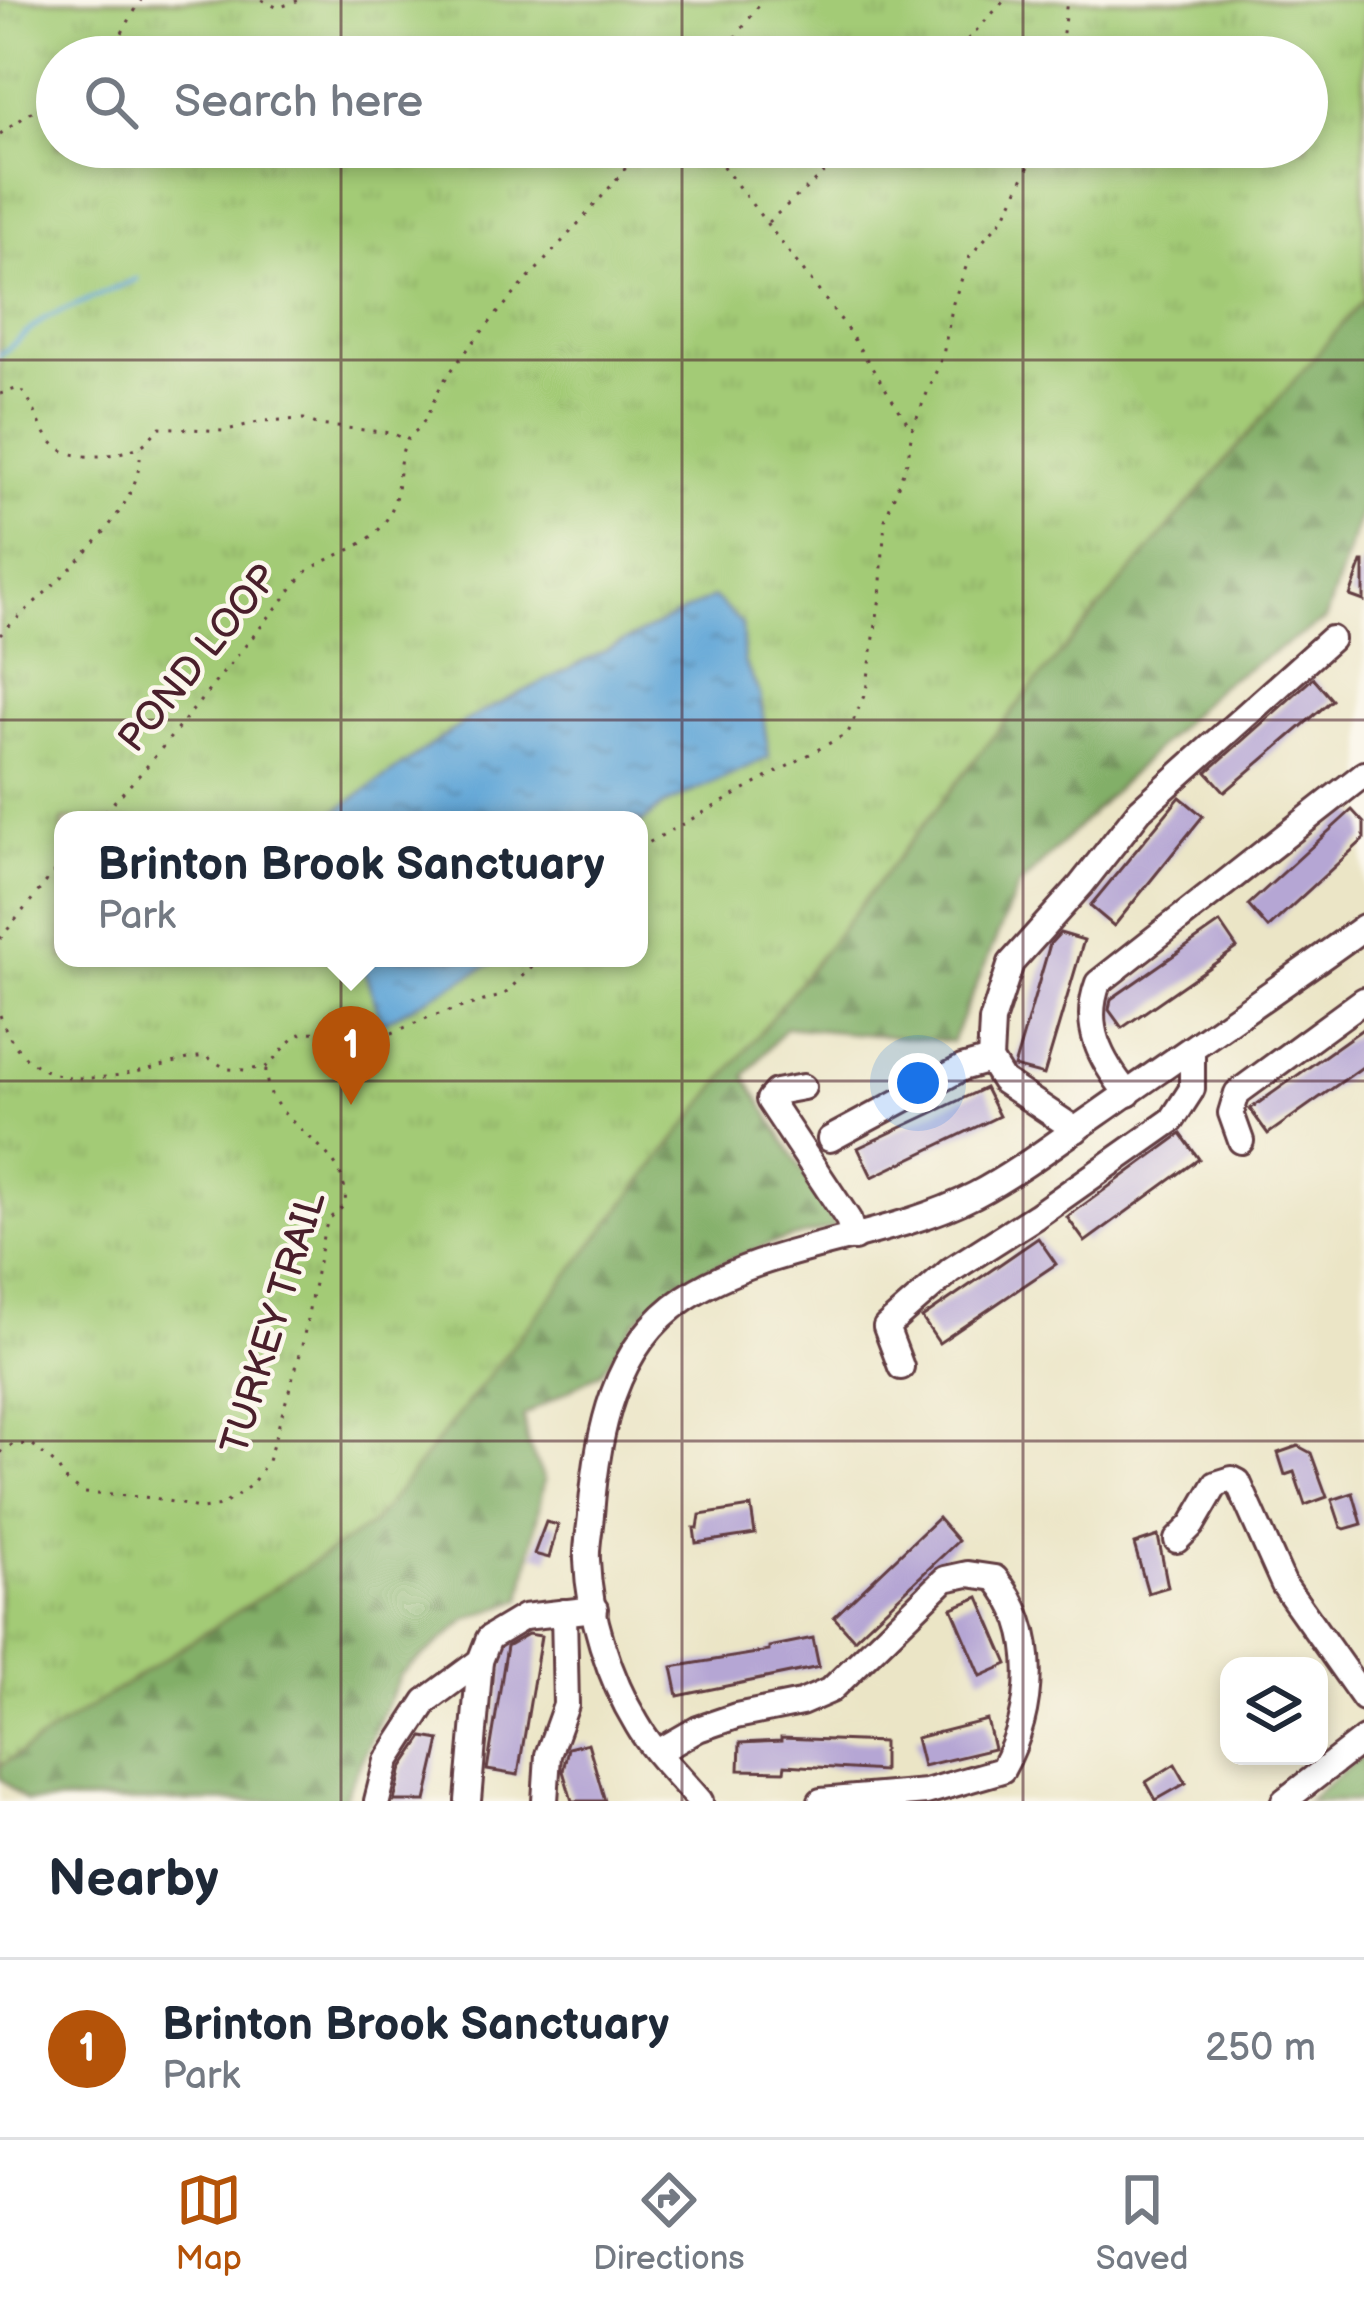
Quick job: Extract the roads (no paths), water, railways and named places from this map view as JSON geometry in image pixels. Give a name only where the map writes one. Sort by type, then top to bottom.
[{"type":"street","points":[[1076,1130],[1003,1082],[990,1060],[992,1021],[1004,978],[1024,946],[1081,885],[1140,810],[1331,639]]},
{"type":"street","points":[[1128,1094],[1105,1066],[1094,1036],[1090,1009],[1098,982],[1364,774]]},
{"type":"street","points":[[700,1801],[635,1721],[603,1645],[587,1559],[594,1473],[616,1384],[629,1354],[680,1301],[704,1287],[749,1268],[920,1220],[977,1194],[1192,1051],[1364,927]]},
{"type":"street","points":[[1241,1141],[1232,1113],[1237,1093],[1364,1000]]},
{"type":"street","points":[[902,1367],[886,1327],[951,1270],[1172,1120],[1192,1089],[1192,1051]]},
{"type":"street","points":[[830,1139],[962,1068],[990,1060]]},
{"type":"street","points":[[803,1087],[776,1092],[769,1100],[848,1219],[854,1238]]},
{"type":"street","points":[[1177,1540],[1192,1525],[1216,1484],[1238,1482],[1284,1585],[1364,1698]]},
{"type":"street","points":[[658,1752],[698,1729],[736,1715],[802,1703],[831,1690],[945,1579],[968,1574],[995,1578],[1020,1622],[1028,1672],[1019,1739],[1002,1769],[926,1792],[821,1801]]},
{"type":"street","points":[[467,1801],[480,1660],[490,1638],[524,1617],[595,1609]]},
{"type":"street","points":[[545,1801],[548,1755],[566,1705],[564,1612]]},
{"type":"street","points":[[377,1801],[387,1761],[426,1701],[480,1660]]},
{"type":"street","points":[[1284,1801],[1364,1739]]},
{"type":"water","points":[[713,597],[742,624],[744,662],[760,694],[769,757],[662,806],[648,818],[648,811],[336,811],[469,719]]},
{"type":"water","points":[[363,967],[485,967],[382,1023]]},
{"type":"waterway","points":[[0,355],[45,318],[137,279]]},
{"type":"place","name":"Brinton Brook Sanctuary","points":[[351,1105]]}]
